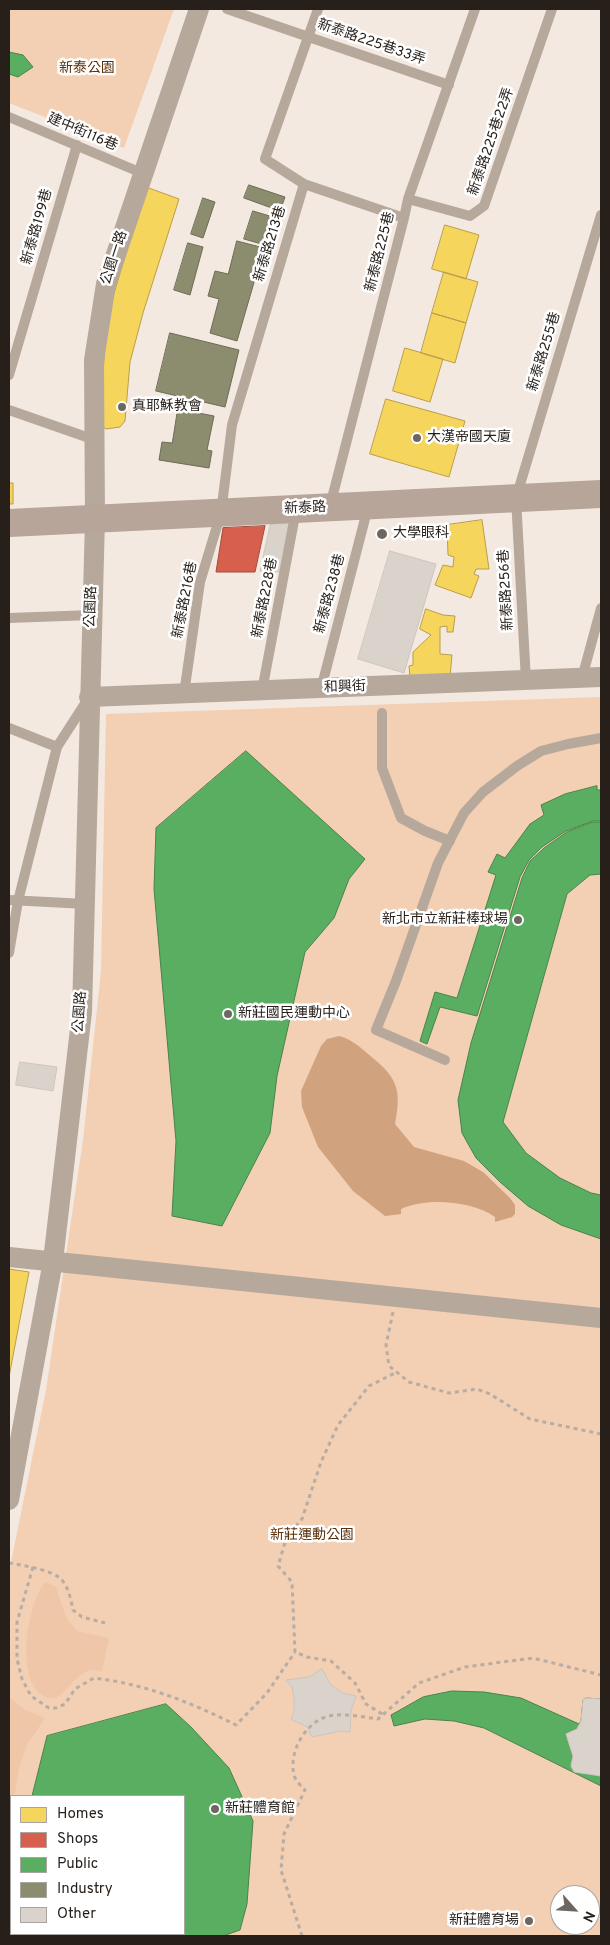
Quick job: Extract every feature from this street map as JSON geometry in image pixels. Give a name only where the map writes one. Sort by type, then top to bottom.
[{"type":"main road","name":"新泰路","points":[[9,523],[601,494]]},
{"type":"street","name":"公園一路","points":[[95,519],[94,360],[106,284],[199,9]]},
{"type":"street","name":"公園路","points":[[9,1500],[53,1261],[82,1012],[95,519]]},
{"type":"street","name":"和興街","points":[[89,697],[592,678]]},
{"type":"street","points":[[9,1257],[601,1318]]},
{"type":"lane","name":"新泰路225巷33弄","points":[[227,9],[449,85]]},
{"type":"lane","points":[[318,9],[265,158],[304,184],[404,218]]},
{"type":"lane","name":"新泰路225巷","points":[[330,507],[408,199],[476,9]]},
{"type":"lane","name":"新泰路225巷22弄","points":[[408,199],[470,216],[484,206],[552,9]]},
{"type":"lane","name":"建中街116巷","points":[[9,118],[144,174]]},
{"type":"lane","name":"新泰路199巷","points":[[9,375],[77,145]]},
{"type":"lane","name":"新泰路213巷","points":[[221,513],[232,425],[304,184]]},
{"type":"lane","name":"新泰路255巷","points":[[516,498],[601,215]]},
{"type":"lane","points":[[9,410],[95,440]]},
{"type":"lane","name":"新泰路256巷","points":[[516,498],[526,681]]},
{"type":"lane","name":"新泰路238巷","points":[[321,689],[368,506]]},
{"type":"lane","name":"新泰路228巷","points":[[262,691],[297,509]]},
{"type":"lane","name":"新泰路216巷","points":[[184,694],[200,582],[221,513]]},
{"type":"lane","points":[[592,678],[601,608]]},
{"type":"lane","points":[[9,618],[92,614]]},
{"type":"lane","points":[[9,953],[13,901],[56,747],[89,697]]},
{"type":"lane","points":[[382,713],[382,768],[401,818],[425,831],[450,841]]},
{"type":"lane","points":[[9,728],[56,747]]},
{"type":"lane","points":[[445,1060],[376,1030],[396,981],[438,864],[464,814],[483,792],[517,766],[541,751],[601,738]]},
{"type":"lane","points":[[13,901],[86,904]]},
{"type":"path","points":[[396,1296],[386,1345],[389,1366],[409,1382],[449,1392],[477,1388],[530,1419],[601,1434]]},
{"type":"path","points":[[33,1567],[17,1622],[17,1659],[22,1678],[31,1696],[49,1708],[56,1708],[65,1704],[76,1689],[94,1678],[141,1686],[193,1704],[236,1724],[267,1693],[295,1652],[292,1582],[278,1566],[287,1536],[302,1520],[321,1462],[338,1425],[369,1386],[397,1372]]},
{"type":"path","points":[[9,1563],[33,1567],[61,1579],[70,1594],[73,1610],[82,1618],[105,1623]]},
{"type":"path","points":[[295,1652],[308,1657],[331,1661],[355,1683],[366,1704],[382,1714]]},
{"type":"path","points":[[302,1936],[280,1870],[284,1834],[305,1790],[294,1777],[292,1760],[304,1731],[319,1721],[334,1715],[378,1719],[419,1683],[465,1667],[533,1658],[601,1675]]},
{"type":"green space","name":"新泰公園","points":[[9,9],[174,9],[124,148],[9,103]]},
{"type":"green space","name":"新莊運動公園","points":[[601,697],[601,1936],[9,1936],[9,1572],[46,1390],[83,1140],[101,971],[106,714]]},
{"type":"shaded area","points":[[339,1036],[358,1046],[378,1062],[391,1077],[395,1084],[398,1101],[395,1124],[414,1147],[464,1161],[483,1172],[515,1205],[515,1214],[512,1217],[495,1222],[495,1217],[475,1207],[449,1202],[411,1205],[401,1209],[401,1214],[385,1216],[353,1191],[318,1147],[302,1107],[301,1091],[321,1046],[327,1039]]},
{"type":"shaded area","points":[[45,1582],[56,1587],[66,1617],[77,1631],[109,1638],[102,1671],[92,1670],[85,1672],[63,1692],[53,1698],[48,1698],[37,1690],[30,1678],[27,1662],[29,1625],[33,1608]]},
{"type":"shaded area","points":[[9,1697],[22,1708],[45,1718],[27,1745],[19,1768],[15,1793],[10,1795],[9,1799]]},
{"type":"building: Homes","points":[[146,187],[179,199],[143,313],[130,362],[125,421],[120,427],[106,429],[99,424],[106,334],[111,304]]},
{"type":"building: Homes","points":[[445,225],[479,235],[466,279],[432,269]]},
{"type":"building: Homes","points":[[444,272],[478,282],[466,323],[432,313]]},
{"type":"building: Homes","points":[[432,313],[466,323],[455,363],[421,353]]},
{"type":"building: Homes","points":[[405,348],[443,359],[430,402],[393,391]]},
{"type":"building: Homes","name":"大漢帝國天廈","points":[[386,399],[465,421],[449,477],[370,454]]},
{"type":"building: Homes","points":[[9,483],[13,483],[13,504],[9,504]]},
{"type":"building: Homes","points":[[482,520],[489,569],[476,569],[474,574],[479,576],[471,598],[435,585],[443,565],[453,567],[454,557],[448,555],[447,525]]},
{"type":"building: Homes","points":[[426,609],[443,615],[455,616],[453,632],[447,632],[447,626],[440,627],[440,654],[452,655],[450,677],[410,678],[409,666],[413,665],[413,652],[431,635],[420,629]]},
{"type":"building: Homes","points":[[9,1269],[29,1272],[9,1377]]},
{"type":"building: Shops","points":[[265,526],[255,572],[216,572],[223,528]]},
{"type":"building: Public","points":[[9,52],[23,55],[33,67],[18,77],[9,74]]},
{"type":"building: Public","name":"新莊國民運動中心","points":[[246,751],[365,859],[349,879],[334,918],[305,952],[277,1076],[270,1133],[222,1226],[172,1216],[176,1141],[154,889],[156,828]]},
{"type":"building: Public","points":[[597,786],[597,790],[601,790],[601,821],[593,821],[566,831],[542,847],[529,860],[520,877],[477,1016],[440,1007],[427,1044],[420,1041],[435,992],[457,998],[496,875],[488,872],[497,854],[505,858],[530,824],[544,815],[541,805],[565,794]]},
{"type":"building: Public","points":[[593,822],[601,822],[601,874],[590,875],[567,894],[503,1122],[526,1153],[560,1178],[591,1193],[601,1195],[601,1239],[561,1225],[528,1206],[500,1182],[476,1158],[462,1133],[458,1100],[471,1043],[522,878],[530,861],[544,848],[567,832]]},
{"type":"building: Public","points":[[452,1691],[484,1692],[521,1698],[579,1724],[583,1700],[586,1698],[601,1699],[601,1786],[484,1728],[454,1721],[425,1719],[394,1726],[391,1715],[423,1697]]},
{"type":"building: Public","name":"新莊體育館","points":[[166,1704],[191,1727],[229,1768],[253,1821],[247,1904],[240,1930],[223,1936],[72,1935],[185,1935],[185,1795],[32,1795],[47,1736]]},
{"type":"building: Industry","points":[[249,185],[285,197],[280,211],[244,198]]},
{"type":"building: Industry","points":[[203,198],[215,202],[203,238],[191,234]]},
{"type":"building: Industry","points":[[253,211],[273,217],[265,245],[244,239]]},
{"type":"building: Industry","points":[[237,241],[264,248],[237,341],[210,333],[219,299],[208,296],[215,271],[228,274]]},
{"type":"building: Industry","points":[[188,243],[203,247],[190,295],[174,290]]},
{"type":"building: Industry","points":[[170,333],[239,350],[225,407],[156,391]]},
{"type":"building: Industry","points":[[178,409],[214,416],[207,450],[212,451],[209,468],[159,460],[162,442],[172,443]]},
{"type":"building: Other","points":[[290,523],[281,572],[260,571],[270,525]]},
{"type":"building: Other","points":[[390,551],[436,564],[404,673],[358,659]]},
{"type":"building: Other","points":[[20,1062],[57,1067],[53,1091],[16,1085]]},
{"type":"building: Other","points":[[322,1669],[331,1685],[343,1693],[356,1696],[351,1710],[350,1732],[341,1731],[312,1737],[307,1727],[291,1719],[294,1712],[294,1698],[292,1687],[286,1680],[309,1677]]},
{"type":"building: Other","points":[[586,1698],[601,1699],[601,1776],[574,1772],[571,1766],[573,1756],[566,1734],[577,1729],[581,1721],[583,1700]]},
{"type":"place","name":"真耶穌教會","points":[[122,407]]},
{"type":"place","name":"大漢帝國天廈","points":[[417,438]]},
{"type":"place","name":"大學眼科","points":[[382,534]]},
{"type":"place","name":"新北市立新莊棒球場","points":[[518,920]]},
{"type":"place","name":"新莊國民運動中心","points":[[228,1014]]},
{"type":"place","name":"新莊體育館","points":[[215,1809]]},
{"type":"place","name":"新莊體育場","points":[[529,1921]]}]
